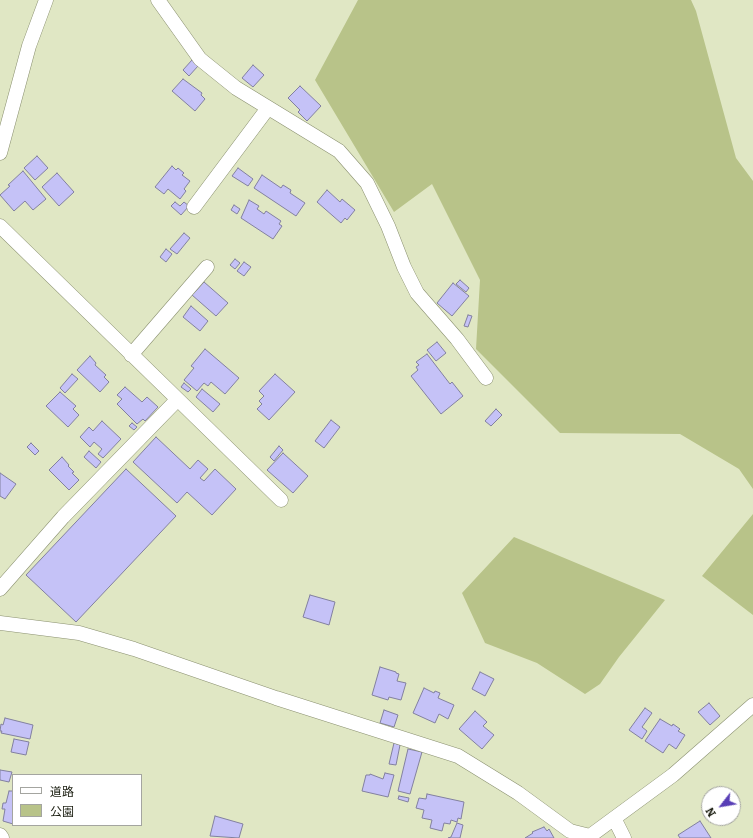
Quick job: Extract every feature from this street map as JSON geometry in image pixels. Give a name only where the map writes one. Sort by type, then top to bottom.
[{"type":"street","points":[[0,153],[29,46],[46,0]]},
{"type":"street","points":[[158,0],[200,59],[236,88],[338,151],[367,183],[388,226],[404,267],[417,293],[457,339],[486,378]]},
{"type":"street","points":[[194,207],[268,108]]},
{"type":"street","points":[[0,226],[281,500]]},
{"type":"street","points":[[131,355],[207,267]]},
{"type":"street","points":[[0,589],[63,517],[177,400]]},
{"type":"street","points":[[0,623],[80,633],[127,647],[276,698],[458,756],[518,794],[570,830],[590,836],[615,820],[673,775],[753,705]]},
{"type":"street","points":[[615,820],[624,838]]},
{"type":"street","points":[[0,834],[2,838]]},
{"type":"green space","points":[[358,0],[691,0],[696,11],[736,158],[753,181],[753,489],[739,469],[680,434],[560,433],[476,349],[480,280],[432,184],[394,212],[315,80]]},
{"type":"green space","points":[[753,514],[753,615],[702,576]]},
{"type":"green space","points":[[514,537],[665,600],[619,657],[600,684],[585,694],[537,663],[485,643],[462,593]]},
{"type":"building","points":[[192,60],[198,66],[189,76],[183,70]]},
{"type":"building","points":[[253,65],[264,75],[253,87],[242,78]]},
{"type":"building","points":[[183,79],[202,93],[201,95],[205,99],[195,111],[172,91]]},
{"type":"building","points":[[300,86],[321,106],[307,121],[298,112],[300,110],[288,98]]},
{"type":"building","points":[[37,156],[48,168],[35,180],[24,168]]},
{"type":"building","points":[[172,166],[176,170],[178,168],[184,173],[182,175],[190,181],[184,189],[186,191],[180,199],[168,189],[164,194],[155,187]]},
{"type":"building","points":[[238,168],[253,179],[248,186],[232,176]]},
{"type":"building","points":[[23,171],[46,199],[33,210],[25,201],[14,211],[0,195]]},
{"type":"building","points":[[57,173],[74,192],[59,206],[42,187]]},
{"type":"building","points":[[262,175],[281,188],[283,185],[291,190],[290,193],[305,203],[296,216],[254,188]]},
{"type":"building","points":[[327,190],[340,202],[342,199],[355,210],[347,220],[345,218],[341,223],[317,202]]},
{"type":"building","points":[[249,200],[259,206],[257,209],[264,214],[266,211],[281,221],[279,224],[282,226],[273,239],[241,218]]},
{"type":"building","points":[[175,202],[180,206],[184,202],[189,206],[181,215],[171,206]]},
{"type":"building","points":[[234,205],[240,209],[237,214],[231,210]]},
{"type":"building","points":[[184,233],[190,238],[177,254],[170,249]]},
{"type":"building","points":[[166,249],[172,254],[166,262],[160,257]]},
{"type":"building","points":[[235,259],[240,263],[235,269],[230,265]]},
{"type":"building","points":[[244,262],[251,267],[244,276],[237,271]]},
{"type":"building","points":[[460,280],[469,288],[466,292],[456,284]]},
{"type":"building","points":[[204,282],[228,303],[216,316],[192,295]]},
{"type":"building","points":[[453,283],[469,296],[452,316],[437,303]]},
{"type":"building","points":[[191,306],[208,321],[200,331],[183,317]]},
{"type":"building","points":[[468,315],[472,316],[468,327],[464,326]]},
{"type":"building","points":[[437,342],[446,353],[436,361],[427,350]]},
{"type":"building","points":[[205,349],[239,378],[225,394],[211,382],[208,386],[204,383],[197,391],[184,380],[194,368],[191,366]]},
{"type":"building","points":[[427,354],[450,384],[452,382],[463,396],[441,414],[411,376],[418,370],[416,367],[419,365],[416,362]]},
{"type":"building","points":[[90,356],[96,363],[95,365],[106,375],[104,377],[109,382],[100,392],[77,370]]},
{"type":"building","points":[[72,374],[78,379],[65,393],[60,388]]},
{"type":"building","points":[[275,374],[295,392],[269,420],[257,409],[262,404],[259,401],[264,396],[259,391]]},
{"type":"building","points":[[184,383],[191,389],[188,392],[181,387]]},
{"type":"building","points":[[125,387],[142,402],[147,397],[158,407],[145,421],[143,419],[137,424],[117,404],[122,399],[117,395]]},
{"type":"building","points":[[202,389],[220,404],[213,412],[196,397]]},
{"type":"building","points":[[60,392],[76,406],[73,409],[79,415],[68,427],[46,406]]},
{"type":"building","points":[[496,409],[502,415],[491,426],[485,421]]},
{"type":"building","points":[[331,420],[340,427],[324,448],[315,441]]},
{"type":"building","points":[[102,421],[121,439],[103,458],[98,454],[102,449],[94,442],[90,447],[80,437],[89,427],[93,431]]},
{"type":"building","points":[[132,423],[137,427],[134,430],[129,426]]},
{"type":"building","points":[[156,437],[190,469],[198,460],[208,469],[200,478],[204,481],[215,469],[236,489],[212,515],[187,492],[177,503],[133,462]]},
{"type":"building","points":[[31,443],[39,451],[35,455],[27,447]]},
{"type":"building","points":[[279,446],[283,450],[274,461],[270,457]]},
{"type":"building","points":[[89,451],[101,462],[96,468],[84,457]]},
{"type":"building","points":[[283,453],[308,476],[293,493],[267,470]]},
{"type":"building","points":[[62,457],[74,472],[72,473],[79,480],[69,490],[49,470]]},
{"type":"building","points":[[126,469],[176,516],[76,622],[26,575]]},
{"type":"building","points":[[0,473],[16,484],[5,499],[0,496]]},
{"type":"building","points":[[310,595],[335,602],[329,625],[303,617]]},
{"type":"building","points":[[380,667],[396,672],[399,674],[397,681],[406,683],[401,700],[389,697],[388,700],[372,695]]},
{"type":"building","points":[[480,672],[494,679],[485,696],[472,689]]},
{"type":"building","points":[[424,688],[434,693],[435,691],[440,693],[438,698],[454,705],[448,719],[439,714],[435,723],[413,713]]},
{"type":"building","points":[[709,703],[720,716],[710,725],[698,712]]},
{"type":"building","points":[[645,708],[652,713],[642,727],[647,731],[642,739],[629,730]]},
{"type":"building","points":[[384,710],[398,715],[394,727],[380,723]]},
{"type":"building","points":[[475,711],[487,722],[483,726],[494,735],[482,749],[459,729]]},
{"type":"building","points":[[5,718],[33,725],[30,739],[1,733],[1,724],[3,725]]},
{"type":"building","points":[[660,719],[672,726],[673,724],[680,729],[678,731],[685,735],[676,749],[669,744],[663,753],[645,741]]},
{"type":"building","points":[[14,739],[29,742],[26,755],[11,752]]},
{"type":"building","points":[[394,743],[400,745],[396,765],[389,764]]},
{"type":"building","points":[[408,749],[422,752],[410,794],[398,791]]},
{"type":"building","points":[[0,770],[12,772],[9,782],[0,780]]},
{"type":"building","points":[[385,773],[394,775],[388,797],[362,791],[366,775],[370,774],[383,779]]},
{"type":"building","points":[[9,791],[12,791],[12,824],[3,821],[5,809],[2,809],[3,803],[6,803]]},
{"type":"building","points":[[427,794],[464,802],[461,819],[458,818],[457,822],[451,820],[450,824],[444,823],[442,831],[430,828],[432,820],[422,818],[424,810],[416,808],[419,798],[426,799]]},
{"type":"building","points":[[399,796],[409,798],[408,802],[398,799]]},
{"type":"building","points":[[215,816],[243,824],[239,838],[210,836]]},
{"type":"building","points":[[700,821],[701,826],[703,826],[711,838],[680,838],[678,835]]},
{"type":"building","points":[[457,823],[463,825],[460,838],[448,838],[451,837]]},
{"type":"building","points":[[544,827],[547,831],[549,829],[554,838],[525,838],[533,833],[532,832]]}]
